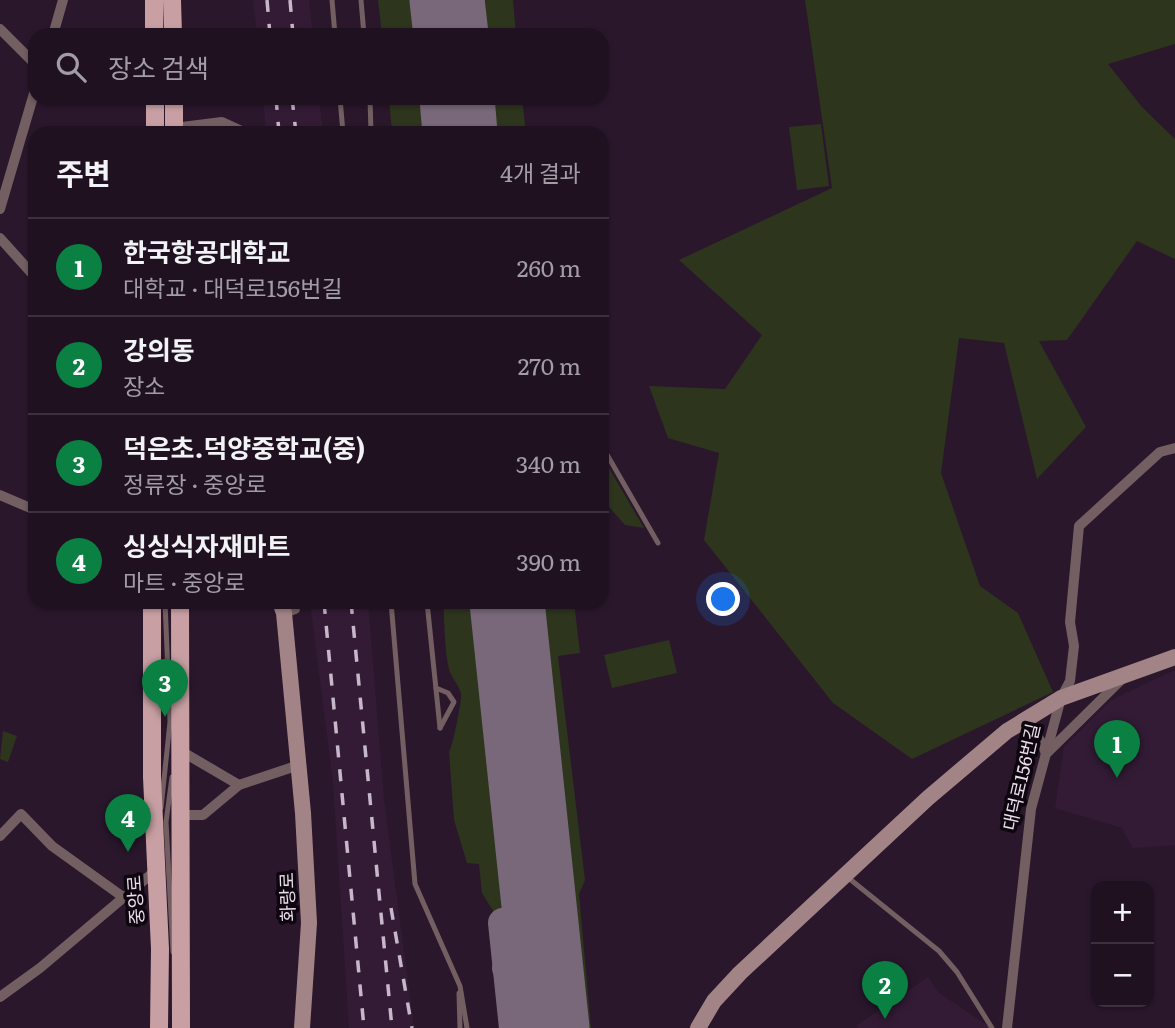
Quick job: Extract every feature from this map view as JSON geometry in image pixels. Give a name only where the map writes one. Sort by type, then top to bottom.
[{"type":"main road","points":[[154,0],[154,28]]},
{"type":"main road","points":[[172,0],[173,28]]},
{"type":"main road","points":[[155,105],[155,126]]},
{"type":"main road","points":[[174,105],[174,126]]},
{"type":"main road","name":"중앙로","points":[[152,609],[154,847],[160,949],[159,1028]]},
{"type":"main road","points":[[180,609],[180,1028]]},
{"type":"street","points":[[55,28],[63,0]]},
{"type":"street","points":[[0,29],[28,57]]},
{"type":"street","points":[[0,209],[31,105]]},
{"type":"street","points":[[198,126],[222,122],[231,126]]},
{"type":"street","points":[[0,238],[28,269]]},
{"type":"street","name":"대덕로156번길","points":[[1007,1028],[1031,809],[1061,698],[1070,681],[1070,622],[1079,526],[1160,452],[1175,449]]},
{"type":"street","points":[[0,495],[28,507]]},
{"type":"street","name":"화랑로","points":[[286,609],[309,923],[302,1028]]},
{"type":"street","points":[[698,1028],[714,1001],[740,973],[928,798],[1015,726],[1061,698],[1175,657]]},
{"type":"street","points":[[1015,726],[1027,728],[1037,735],[1046,754],[1133,670]]},
{"type":"street","points":[[181,751],[239,785]]},
{"type":"street","points":[[182,815],[203,815],[239,785],[299,765]]},
{"type":"street","points":[[0,836],[21,814],[52,846],[123,897]]},
{"type":"street","points":[[2,992],[155,871]]},
{"type":"lane","points":[[332,0],[334,28]]},
{"type":"lane","points":[[361,0],[363,28]]},
{"type":"lane","points":[[341,105],[342,126]]},
{"type":"lane","points":[[370,105],[371,126]]},
{"type":"lane","points":[[609,458],[658,543]]},
{"type":"lane","points":[[154,847],[167,777],[170,722],[165,609]]},
{"type":"lane","points":[[392,609],[415,884],[460,986],[467,1028]]},
{"type":"lane","points":[[429,609],[436,688],[438,701],[440,728],[454,702],[448,693],[436,688]]},
{"type":"lane","points":[[180,1028],[166,822],[181,713]]},
{"type":"lane","points":[[846,876],[939,951],[957,972],[992,1028]]},
{"type":"lane","points":[[460,986],[457,1007],[460,1028]]},
{"type":"shaded area","points":[[253,0],[309,0],[312,28],[256,28]]},
{"type":"shaded area","points":[[264,105],[320,105],[322,126],[265,126]]},
{"type":"shaded area","points":[[311,609],[369,609],[384,800],[414,1028],[349,1028],[333,782]]},
{"type":"shaded area","points":[[1175,670],[1175,845],[1133,848],[1122,828],[1055,808],[1064,747],[1111,700]]},
{"type":"shaded area","points":[[928,977],[938,992],[991,1028],[856,1026]]},
{"type":"green space","points":[[378,0],[433,0],[435,28],[381,28]]},
{"type":"green space","points":[[469,0],[513,0],[515,28],[471,28]]},
{"type":"green space","points":[[805,0],[1175,0],[1175,44],[1108,64],[1142,107],[1175,139],[1175,259],[1137,241],[1067,340],[1039,341],[1086,427],[1037,479],[1004,343],[959,338],[941,473],[980,586],[1018,613],[1053,692],[912,759],[833,703],[704,540],[719,453],[668,438],[649,386],[725,389],[762,335],[679,260],[832,188]]},
{"type":"green space","points":[[390,105],[444,105],[445,126],[391,126]]},
{"type":"green space","points":[[477,105],[523,105],[525,126],[478,126]]},
{"type":"green space","points":[[821,124],[829,186],[797,190],[789,127]]},
{"type":"green space","points":[[609,468],[644,528],[625,525],[609,507]]},
{"type":"green space","points":[[443,609],[495,609],[528,933],[513,931],[511,915],[495,914],[482,893],[479,864],[467,863],[454,820],[449,752],[461,694],[450,672]]},
{"type":"green space","points":[[527,609],[575,609],[580,653],[558,656],[585,880],[579,894],[591,1028],[569,1028]]},
{"type":"green space","points":[[669,640],[677,673],[612,688],[604,655]]},
{"type":"green space","points":[[3,731],[17,736],[8,762],[0,759]]},
{"type":"taxiway","points":[[503,923],[514,1028]]},
{"type":"taxiway","points":[[507,968],[518,954],[536,945],[541,932]]},
{"type":"runway","points":[[447,0],[450,28]]},
{"type":"runway","points":[[458,105],[459,126]]},
{"type":"runway","points":[[508,609],[552,1028]]},
{"type":"railway","points":[[267,0],[269,28]]},
{"type":"railway","points":[[290,0],[292,28]]},
{"type":"railway","points":[[277,105],[278,126]]},
{"type":"railway","points":[[293,105],[295,126]]},
{"type":"railway","points":[[325,609],[364,1028]]},
{"type":"railway","points":[[352,609],[392,1028]]},
{"type":"railway","points":[[391,908],[412,1028]]},
{"type":"place","name":"덕은초.덕양중학교(중)","points":[[165,717]]},
{"type":"place","name":"한국항공대학교","points":[[1117,778]]},
{"type":"place","name":"싱싱식자재마트","points":[[128,852]]},
{"type":"place","name":"강의동","points":[[885,1019]]}]
